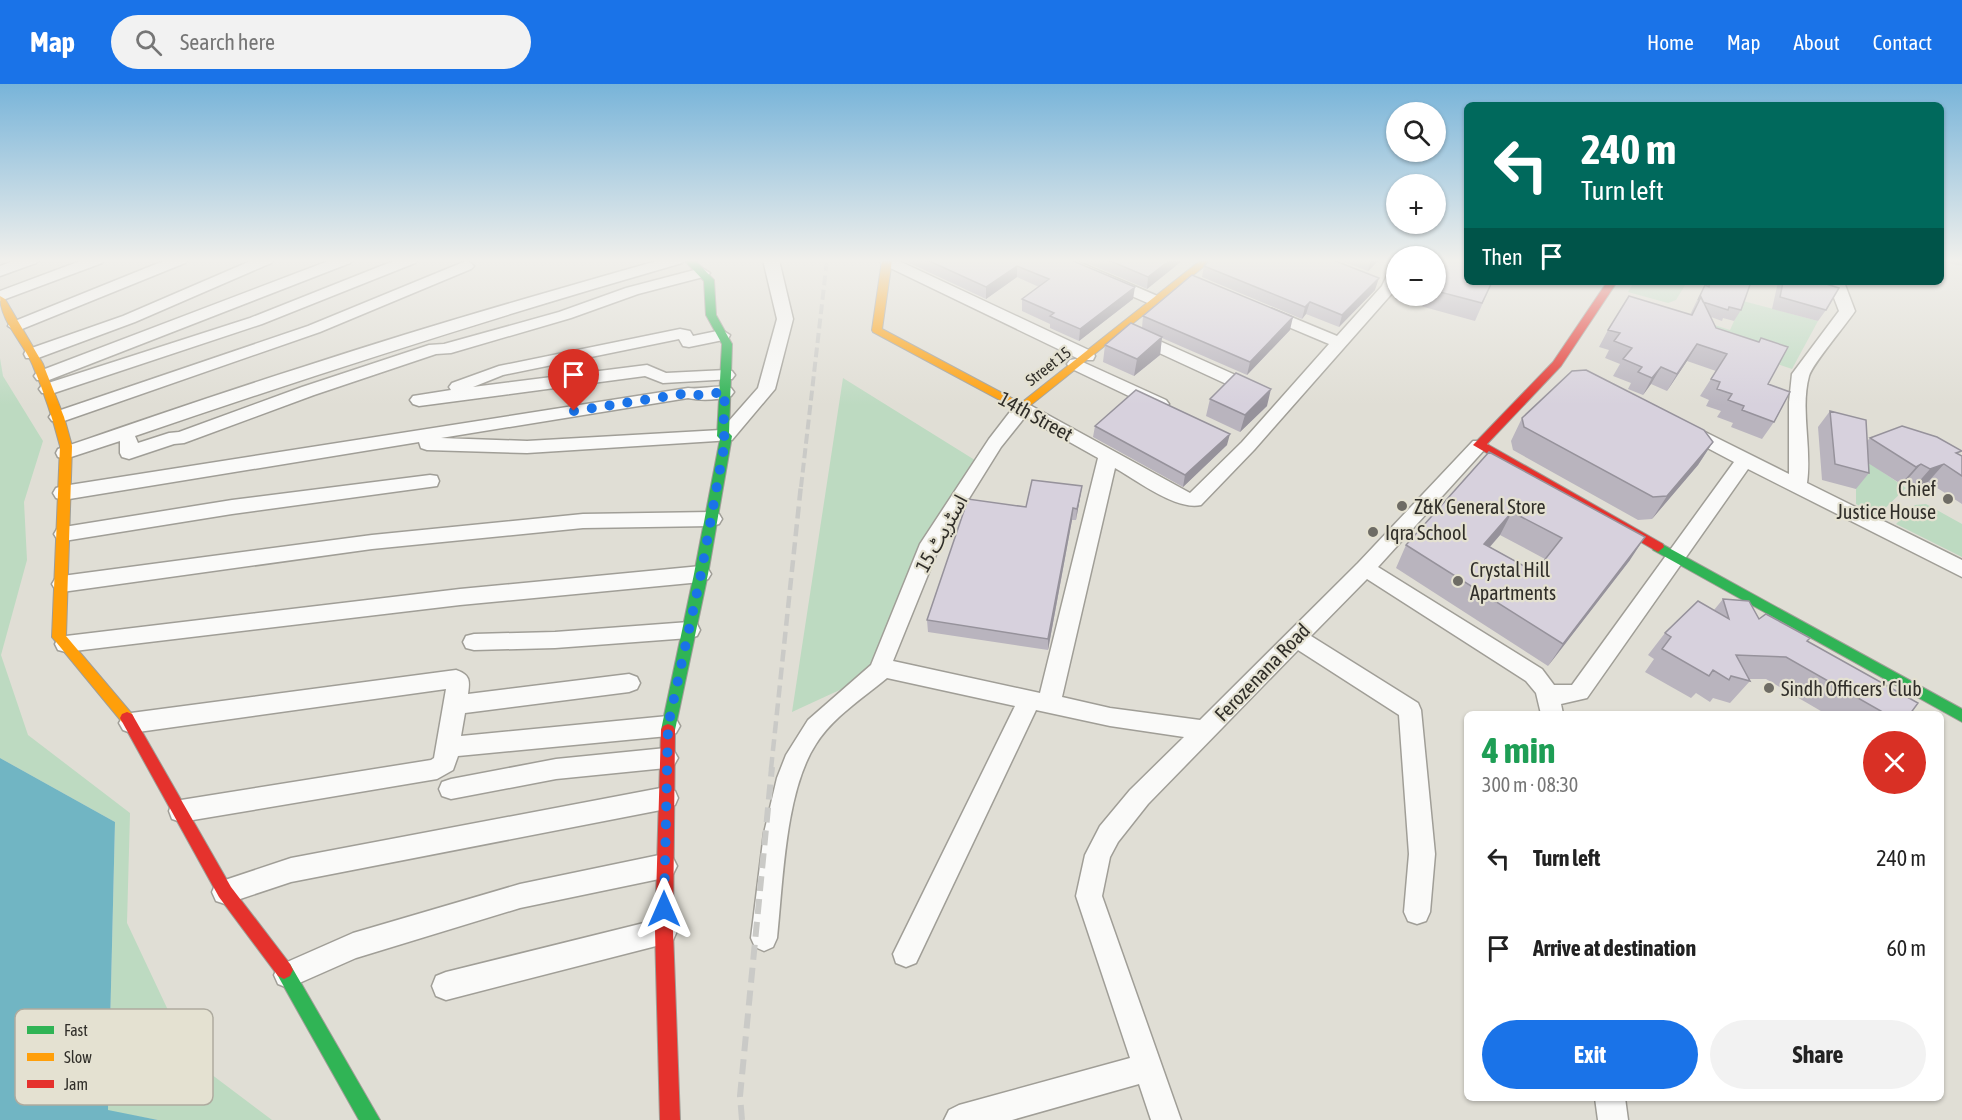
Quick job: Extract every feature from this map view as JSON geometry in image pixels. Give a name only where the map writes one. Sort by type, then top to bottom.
[{"type":"street","points":[[6,308],[40,372],[58,417],[66,446],[59,637],[131,723],[225,892],[288,975],[370,1120]]},
{"type":"street","points":[[12,320],[39,308]]},
{"type":"street","points":[[12,320],[45,308]]},
{"type":"street","points":[[40,372],[129,319],[154,308]]},
{"type":"street","points":[[40,372],[195,308]]},
{"type":"street","points":[[40,372],[219,308]]},
{"type":"street","points":[[248,308],[256,321]]},
{"type":"street","points":[[40,372],[256,321],[288,308]]},
{"type":"street","points":[[58,417],[315,329],[365,308]]},
{"type":"street","points":[[65,453],[310,370],[510,308]]},
{"type":"street","points":[[124,432],[129,440],[129,453],[176,436],[178,440],[308,391],[435,349],[444,349],[584,308]]},
{"type":"street","points":[[670,1120],[664,931],[666,758],[668,726],[701,574],[724,436],[726,344],[711,315],[711,308]]},
{"type":"street","points":[[420,435],[424,444],[526,447],[724,436],[766,388],[784,319],[782,308]]},
{"type":"street","name":"14th Street","points":[[880,308],[877,330],[1187,500],[1194,500],[1248,446]]},
{"type":"street","points":[[980,308],[1173,410]]},
{"type":"street","name":"Street 15","points":[[1022,408],[1146,308]]},
{"type":"street","points":[[1257,308],[1340,343]]},
{"type":"street","points":[[1226,436],[1248,446],[1370,308]]},
{"type":"street","name":"Ferozenana Road","points":[[1166,1120],[1089,896],[1098,855],[1109,834],[1139,797],[1365,568],[1557,364],[1594,308]]},
{"type":"street","points":[[1797,486],[1800,467],[1798,402],[1802,374],[1847,311],[1846,308]]},
{"type":"street","points":[[1121,328],[1284,404]]},
{"type":"street","points":[[722,335],[689,342],[683,334],[499,371],[425,399],[650,370],[663,378],[725,383]]},
{"type":"street","points":[[1557,364],[1578,374]]},
{"type":"street","points":[[63,493],[688,393],[699,395],[725,383]]},
{"type":"street","name":"اسٹریٹ 15","points":[[883,668],[881,664],[930,544],[995,443],[1022,408]]},
{"type":"street","points":[[1672,423],[1962,569]]},
{"type":"street","points":[[1479,445],[1962,716]]},
{"type":"street","points":[[906,954],[1039,702],[1108,456]]},
{"type":"street","points":[[1365,568],[1534,675],[1545,685],[1551,704],[1579,692],[1745,460]]},
{"type":"street","points":[[64,534],[232,507],[430,481]]},
{"type":"street","points":[[62,584],[384,541],[583,521],[711,519]]},
{"type":"street","points":[[66,644],[460,597],[701,574]]},
{"type":"street","points":[[474,642],[555,640],[689,630]]},
{"type":"street","points":[[1297,638],[1410,710],[1422,854],[1417,912]]},
{"type":"street","points":[[764,938],[776,838],[791,771],[800,750],[818,725],[883,668],[1110,717],[1206,730]]},
{"type":"street","points":[[131,723],[456,679],[459,681],[445,763],[437,770],[181,811]]},
{"type":"street","points":[[454,705],[629,683]]},
{"type":"street","points":[[447,747],[668,726]]},
{"type":"street","points":[[451,789],[556,769],[666,758]]},
{"type":"street","points":[[225,892],[291,870],[666,798]]},
{"type":"street","points":[[288,975],[353,946],[520,896],[664,866]]},
{"type":"street","points":[[446,986],[664,931]]},
{"type":"street","points":[[959,1120],[1148,1067]]},
{"type":"street","points":[[1610,1101],[1613,1120]]},
{"type":"green space","points":[[1740,308],[1771,308],[1818,321],[1792,369],[1628,313],[1705,322],[1730,330]]},
{"type":"green space","points":[[0,358],[3,376],[43,441],[24,502],[27,560],[1,655],[28,735],[130,813],[127,923],[167,1009],[110,1009],[115,822],[0,758]]},
{"type":"green space","points":[[843,378],[978,462],[870,676],[792,712]]},
{"type":"green space","points":[[1865,460],[1906,488],[1878,515],[1856,504],[1856,489]]},
{"type":"green space","points":[[1926,504],[1962,524],[1962,557],[1896,524],[1915,505]]},
{"type":"green space","points":[[213,1076],[272,1120],[158,1120],[108,1111],[108,1105],[213,1105]]},
{"type":"water","points":[[0,758],[115,822],[110,1009],[15,1009],[15,1105],[108,1105],[108,1110],[158,1120],[0,1120]]},
{"type":"building","points":[[1043,308],[1107,308],[1080,329],[1050,316],[1054,313]]},
{"type":"building","points":[[1152,308],[1272,308],[1293,317],[1250,362],[1143,316]]},
{"type":"building","points":[[1326,308],[1349,308],[1342,315]]},
{"type":"building","points":[[1621,308],[1670,308],[1692,315],[1695,308],[1706,308],[1716,328],[1759,342],[1761,338],[1788,347],[1768,384],[1790,392],[1774,422],[1742,410],[1744,406],[1728,400],[1732,394],[1717,389],[1720,382],[1711,379],[1727,354],[1697,344],[1677,374],[1661,367],[1652,378],[1638,372],[1642,367],[1623,359],[1632,348],[1614,341],[1620,333],[1608,330]]},
{"type":"building","points":[[1131,323],[1162,337],[1137,359],[1105,345]]},
{"type":"building","points":[[1586,370],[1704,430],[1713,442],[1667,496],[1653,497],[1524,427],[1522,418],[1572,371]]},
{"type":"building","points":[[1236,373],[1271,389],[1245,415],[1210,399]]},
{"type":"building","points":[[1136,390],[1230,434],[1185,475],[1095,426]]},
{"type":"building","points":[[1830,411],[1866,420],[1869,473],[1835,464]]},
{"type":"building","points":[[1902,426],[1937,437],[1962,451],[1956,453],[1962,456],[1962,476],[1944,464],[1930,469],[1921,464],[1916,467],[1870,438]]},
{"type":"building","name":"Crystal Hill Apartments","points":[[1489,452],[1645,537],[1563,644],[1406,545]],"holes":[[[1512,512],[1562,538],[1535,572],[1484,544]]]},
{"type":"building","points":[[1032,480],[1082,486],[1077,509],[1073,508],[1048,639],[927,620],[968,499],[1026,507]]},
{"type":"building","points":[[1723,599],[1749,601],[1759,619],[1766,614],[1810,638],[1807,641],[1918,703],[1912,711],[1881,711],[1786,657],[1736,655],[1750,681],[1731,676],[1729,680],[1713,670],[1709,676],[1662,649],[1671,637],[1665,633],[1698,601],[1729,619]]},
{"type":"railway","points":[[801,487],[821,308]]},
{"type":"railway","points":[[771,769],[801,485]]},
{"type":"railway","points":[[742,1120],[740,1096],[772,767]]},
{"type":"traffic: fast","points":[[668,730],[701,574],[726,436],[723,436],[727,344],[711,315],[711,308]]},
{"type":"traffic: fast","points":[[1658,547],[1962,716]]},
{"type":"traffic: fast","points":[[284,970],[370,1120]]},
{"type":"traffic: slow","points":[[5,308],[38,364],[58,417],[66,446],[59,637],[127,718]]},
{"type":"traffic: slow","points":[[880,308],[877,330],[1022,408],[1147,308]]},
{"type":"traffic: jam","points":[[1594,308],[1557,364],[1479,445],[1658,547]]},
{"type":"traffic: jam","points":[[127,718],[225,892],[284,970]]},
{"type":"traffic: jam","points":[[668,730],[664,931],[670,1120]]},
{"type":"place","name":"Chief Justice House","points":[[1948,499]]},
{"type":"place","name":"Z&K General Store","points":[[1402,506]]},
{"type":"place","name":"Iqra School","points":[[1373,532]]},
{"type":"place","name":"Crystal Hill Apartments","points":[[1458,581]]},
{"type":"place","name":"Sindh Officers' Club","points":[[1769,688]]},
{"type":"route","points":[[574,411],[688,393],[699,395],[725,392],[723,436],[726,436],[701,574],[668,726],[664,909]]}]
